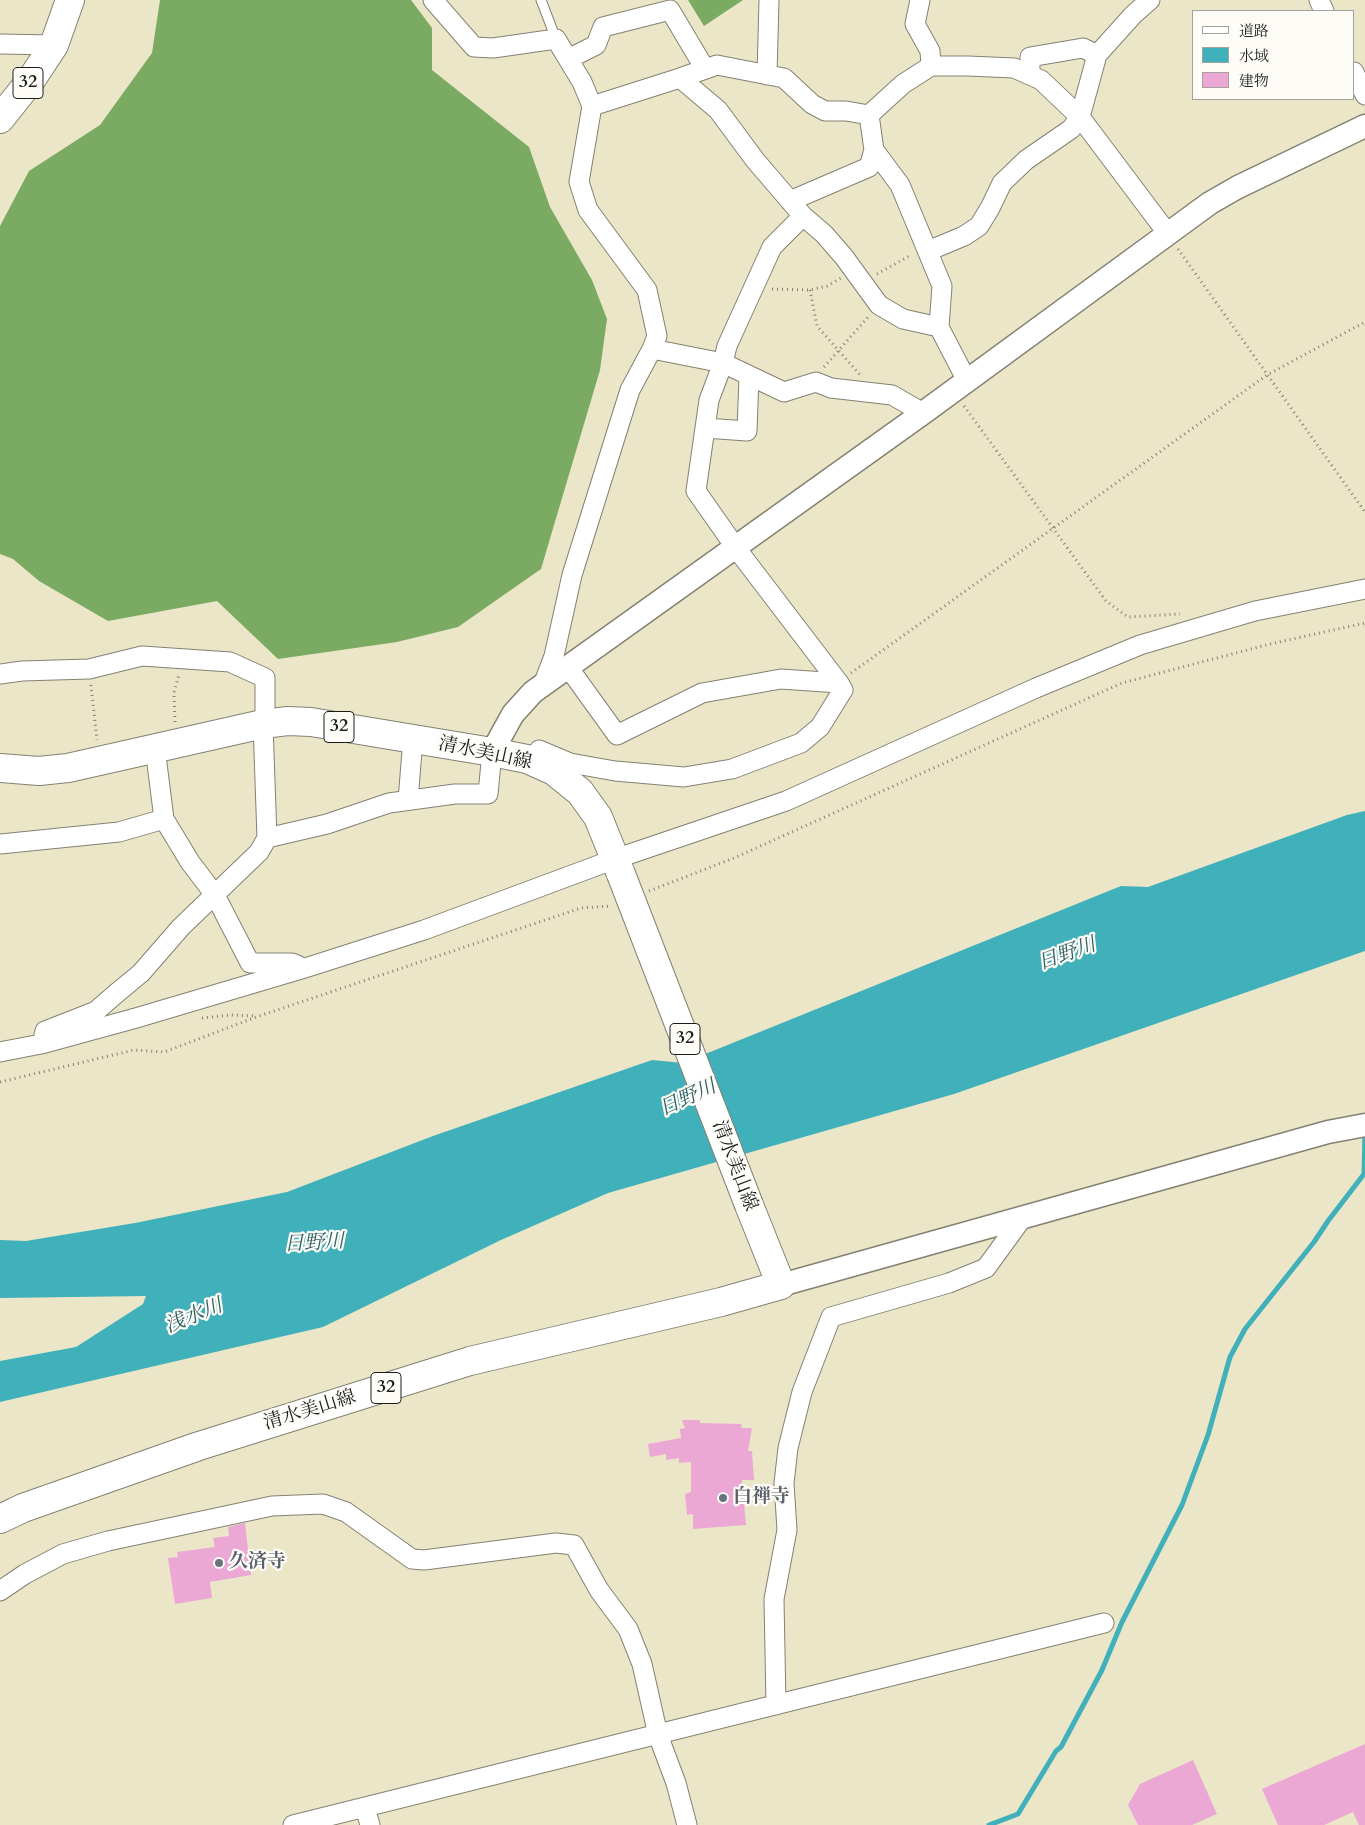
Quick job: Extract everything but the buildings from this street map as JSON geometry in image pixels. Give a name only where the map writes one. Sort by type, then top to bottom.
[{"type":"main road","name":"32","points":[[0,119],[31,80],[54,45],[70,0]]},
{"type":"main road","name":"清水美山線","points":[[0,768],[39,771],[68,768],[264,722],[288,721],[312,722],[492,752],[527,759],[554,771],[580,792],[598,816],[748,1205],[781,1285],[721,1302],[470,1361],[199,1446],[23,1508],[0,1519]]},
{"type":"street","points":[[433,0],[474,47],[493,48],[556,39],[582,82],[592,106],[579,182],[588,210],[647,290],[656,336],[652,349],[630,390],[572,575],[554,656],[543,685]]},
{"type":"street","points":[[767,75],[769,0]]},
{"type":"street","points":[[920,0],[916,24],[930,51],[932,66]]},
{"type":"street","points":[[928,251],[964,236],[979,226],[1002,184],[1026,160],[1071,129],[1080,117],[1097,55],[1133,15],[1150,0]]},
{"type":"street","points":[[568,59],[596,45],[603,27],[670,10],[705,69]]},
{"type":"street","points":[[0,44],[54,45]]},
{"type":"street","points":[[1030,75],[1030,56],[1082,48],[1097,55]]},
{"type":"street","points":[[592,106],[717,64],[784,78],[812,104],[825,111],[846,111],[869,115]]},
{"type":"street","points":[[869,115],[903,84],[932,66],[1014,68],[1041,80],[1080,117],[1168,234]]},
{"type":"street","points":[[1355,74],[1365,95]]},
{"type":"street","points":[[680,78],[718,110],[755,160],[803,216],[824,234],[879,305],[903,318],[939,327]]},
{"type":"street","points":[[790,201],[869,167],[874,150],[869,115]]},
{"type":"street","points":[[266,838],[327,824],[389,803],[455,794],[488,794],[492,752],[513,714],[533,692],[923,413],[1210,203],[1238,187],[1365,126]]},
{"type":"street","points":[[874,150],[900,185],[942,286],[939,327],[960,386]]},
{"type":"street","points":[[492,752],[515,744],[540,750],[570,763],[616,771],[684,778],[732,770],[801,743],[820,727],[843,690],[736,548],[696,491],[709,400],[723,363],[727,346],[772,247],[803,216]]},
{"type":"street","points":[[652,349],[723,363],[784,392],[816,382],[831,388],[892,395],[923,413]]},
{"type":"street","points":[[705,428],[747,431],[750,376]]},
{"type":"street","points":[[0,1052],[41,1044],[305,968],[618,866],[786,801],[1036,688],[1140,645],[1255,612],[1365,589]]},
{"type":"street","points":[[0,674],[22,671],[89,669],[142,656],[230,662],[265,678],[266,838],[259,852],[181,927],[141,972],[96,1011],[45,1031],[41,1044]]},
{"type":"street","points":[[568,667],[617,735],[702,693],[781,679],[839,683]]},
{"type":"street","points":[[408,800],[413,739]]},
{"type":"street","points":[[155,748],[164,819],[190,862],[215,895],[250,963],[292,963],[305,968]]},
{"type":"street","points":[[0,844],[119,832],[164,819]]},
{"type":"street","points":[[781,1285],[1328,1132],[1365,1125]]},
{"type":"street","points":[[776,1705],[774,1598],[787,1530],[784,1483],[788,1448],[802,1392],[832,1317],[949,1283],[986,1268],[1023,1217]]},
{"type":"street","points":[[0,1591],[25,1574],[63,1554],[108,1541],[272,1506],[323,1504],[346,1512],[412,1559],[424,1560],[556,1543],[574,1545],[599,1590],[628,1629],[642,1664],[658,1735],[676,1783],[687,1825]]},
{"type":"street","points":[[292,1825],[368,1816],[658,1735],[1104,1623]]},
{"type":"lane","points":[[541,0],[556,39]]},
{"type":"path","points":[[1168,234],[1365,512]]},
{"type":"path","points":[[754,286],[776,290],[810,290],[883,271],[915,253],[928,251]]},
{"type":"path","points":[[810,290],[816,326],[870,386],[873,392]]},
{"type":"path","points":[[816,382],[817,375],[879,305]]},
{"type":"path","points":[[839,683],[1267,375],[1365,322]]},
{"type":"path","points":[[960,386],[1052,528],[1106,602],[1128,617],[1187,614]]},
{"type":"path","points":[[645,892],[734,858],[1122,683],[1270,644],[1365,623]]},
{"type":"path","points":[[175,728],[174,693],[182,659]]},
{"type":"path","points":[[89,669],[98,742]]},
{"type":"path","points":[[0,1082],[134,1050],[164,1052],[259,1016],[581,908],[610,906],[618,903]]},
{"type":"green space","points":[[160,0],[411,0],[432,28],[432,70],[529,147],[550,207],[592,280],[607,319],[600,370],[541,569],[458,627],[397,642],[278,659],[217,601],[108,621],[39,581],[13,559],[0,554],[0,226],[29,171],[100,125],[152,53]]},
{"type":"green space","points":[[688,0],[743,0],[704,26]]},
{"type":"water","points":[[1365,811],[1365,951],[954,1094],[608,1193],[501,1240],[323,1327],[0,1402],[0,1361],[76,1347],[143,1304],[146,1296],[0,1298],[0,1240],[26,1241],[135,1223],[287,1192],[433,1136],[652,1060],[683,1063],[1121,886],[1148,887],[1347,815]]},
{"type":"waterway","points":[[989,1825],[1018,1814],[1056,1751],[1061,1747],[1102,1670],[1122,1622],[1182,1505],[1208,1435],[1230,1357],[1245,1329],[1314,1242],[1364,1174],[1365,1132]]},
{"type":"place","name":"白禅寺","points":[[723,1498]]},
{"type":"place","name":"久済寺","points":[[219,1563]]},
{"type":"water label","name":"日野川","points":[[1067,955]]},
{"type":"water label","name":"日野川","points":[[688,1099]]},
{"type":"water label","name":"日野川","points":[[314,1244]]},
{"type":"water label","name":"浅水川","points":[[194,1317]]}]
